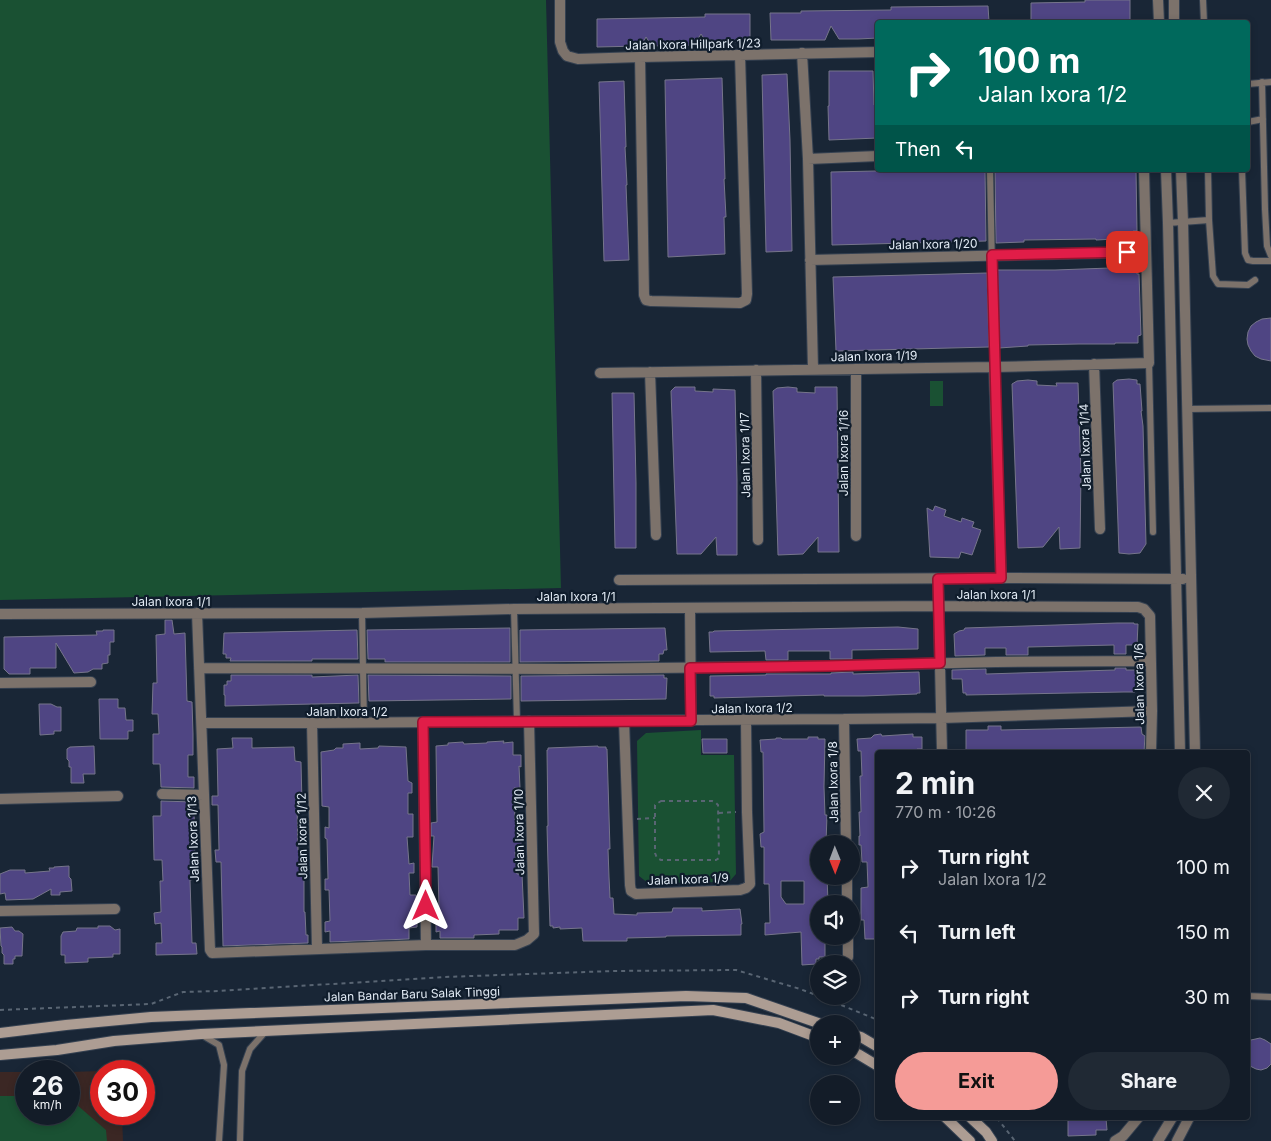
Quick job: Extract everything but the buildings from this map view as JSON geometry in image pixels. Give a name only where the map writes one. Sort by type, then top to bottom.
[{"type":"main road","name":"Jalan Bandar Baru Salak Tinggi","points":[[0,1033],[152,1017],[686,996],[746,998],[810,1020]]},
{"type":"main road","points":[[0,1055],[57,1050],[114,1041],[201,1034],[713,1010],[779,1023],[810,1035]]},
{"type":"main road","points":[[860,1038],[875,1045]]},
{"type":"main road","points":[[860,1055],[875,1064]]},
{"type":"main road","points":[[948,1120],[970,1141]]},
{"type":"main road","points":[[973,1120],[986,1132],[992,1141]]},
{"type":"street","name":"Jalan Ixora Hillpark 1/23","points":[[560,0],[560,42],[567,56],[578,59],[875,52]]},
{"type":"street","points":[[1158,0],[1159,20]]},
{"type":"street","points":[[1174,0],[1174,20]]},
{"type":"street","points":[[802,53],[808,158],[813,369]]},
{"type":"street","points":[[640,57],[644,295],[646,300],[740,303],[746,300],[747,294],[740,55]]},
{"type":"street","points":[[808,158],[875,156]]},
{"type":"street","points":[[1144,172],[1149,363]]},
{"type":"street","points":[[1166,172],[1180,750]]},
{"type":"street","points":[[1181,172],[1195,750]]},
{"type":"street","name":"Jalan Ixora 1/20","points":[[810,260],[1146,252]]},
{"type":"street","name":"Jalan Ixora 1/19","points":[[600,373],[1149,363]]},
{"type":"street","name":"Jalan Ixora 1/14","points":[[1094,364],[1100,529]]},
{"type":"street","points":[[994,367],[1001,578]]},
{"type":"street","name":"Jalan Ixora 1/16","points":[[856,369],[856,536]]},
{"type":"street","name":"Jalan Ixora 1/17","points":[[756,370],[758,540]]},
{"type":"street","points":[[650,372],[656,535]]},
{"type":"street","points":[[938,579],[942,750]]},
{"type":"street","points":[[619,580],[1191,579]]},
{"type":"street","name":"Jalan Ixora 1/1","points":[[0,614],[362,613],[514,609],[939,606],[1138,607],[1144,609],[1150,616]]},
{"type":"street","points":[[690,608],[691,721]]},
{"type":"street","name":"Jalan Ixora 1/13","points":[[197,613],[210,950],[212,953],[318,948]]},
{"type":"street","name":"Jalan Ixora 1/6","points":[[1150,616],[1151,750]]},
{"type":"street","points":[[200,668],[690,668],[1151,661]]},
{"type":"street","points":[[0,684],[91,682]]},
{"type":"street","name":"Jalan Ixora 1/2","points":[[202,723],[942,718],[1152,711]]},
{"type":"street","name":"Jalan Ixora 1/8","points":[[844,719],[846,835]]},
{"type":"street","name":"Jalan Ixora 1/9","points":[[624,721],[630,885],[631,891],[636,894],[740,890],[750,884],[746,720]]},
{"type":"street","name":"Jalan Ixora 1/10","points":[[426,945],[515,944],[527,940],[534,934],[530,721]]},
{"type":"street","points":[[318,948],[426,945],[423,722]]},
{"type":"street","name":"Jalan Ixora 1/12","points":[[312,723],[318,948]]},
{"type":"street","points":[[162,794],[204,795]]},
{"type":"street","points":[[0,798],[118,796]]},
{"type":"street","points":[[0,911],[115,909]]},
{"type":"street","points":[[1115,1141],[1136,1120]]},
{"type":"street","points":[[1158,1141],[1171,1120]]},
{"type":"street","points":[[1177,1141],[1188,1120]]},
{"type":"lane","points":[[1203,0],[1204,20]]},
{"type":"lane","points":[[1262,82],[1264,119],[1268,144],[1267,246],[1271,256]]},
{"type":"lane","points":[[1250,84],[1271,82]]},
{"type":"lane","points":[[1250,122],[1264,119]]},
{"type":"lane","points":[[990,172],[994,367]]},
{"type":"lane","points":[[1208,172],[1213,276],[1218,284],[1248,285],[1255,280]]},
{"type":"lane","points":[[1242,172],[1245,253],[1248,260],[1253,262],[1271,261]]},
{"type":"lane","points":[[1168,223],[1209,220]]},
{"type":"lane","points":[[1149,363],[1153,532]]},
{"type":"lane","points":[[1187,409],[1271,408]]},
{"type":"lane","points":[[514,609],[517,722]]},
{"type":"lane","points":[[362,613],[364,723]]},
{"type":"lane","points":[[1250,996],[1271,998]]},
{"type":"lane","points":[[240,1141],[242,1071],[250,1049],[266,1031]]},
{"type":"lane","points":[[201,1034],[219,1045],[224,1065],[218,1141]]},
{"type":"path","points":[[712,800],[718,804],[719,813],[719,858],[716,860],[661,860],[657,858],[655,853],[655,805],[661,801],[712,800]]},
{"type":"path","points":[[719,813],[747,812]]},
{"type":"path","points":[[627,819],[655,818]]},
{"type":"path","points":[[0,1010],[151,1004],[183,992],[444,977],[659,971],[736,970],[810,993]]},
{"type":"path","points":[[841,1005],[875,1019]]},
{"type":"path","points":[[999,1120],[1015,1141]]},
{"type":"shaded area","points":[[90,1071],[90,1125],[122,1125],[123,1141],[0,1141],[0,1072],[15,1072],[15,1125],[80,1125],[80,1072]]},
{"type":"green space","points":[[0,0],[546,0],[561,588],[0,600]]},
{"type":"green space","points":[[930,381],[943,381],[943,406],[930,406]]},
{"type":"green space","points":[[701,730],[701,755],[734,755],[736,874],[729,882],[648,883],[639,876],[637,741],[646,733]]},
{"type":"green space","points":[[0,1096],[15,1096],[15,1125],[80,1125],[80,1108],[90,1116],[90,1125],[100,1125],[106,1130],[107,1141],[0,1141]]},
{"type":"route","points":[[426,906],[423,722],[691,721],[690,668],[940,663],[938,579],[1001,578],[992,255],[1127,252]]}]
